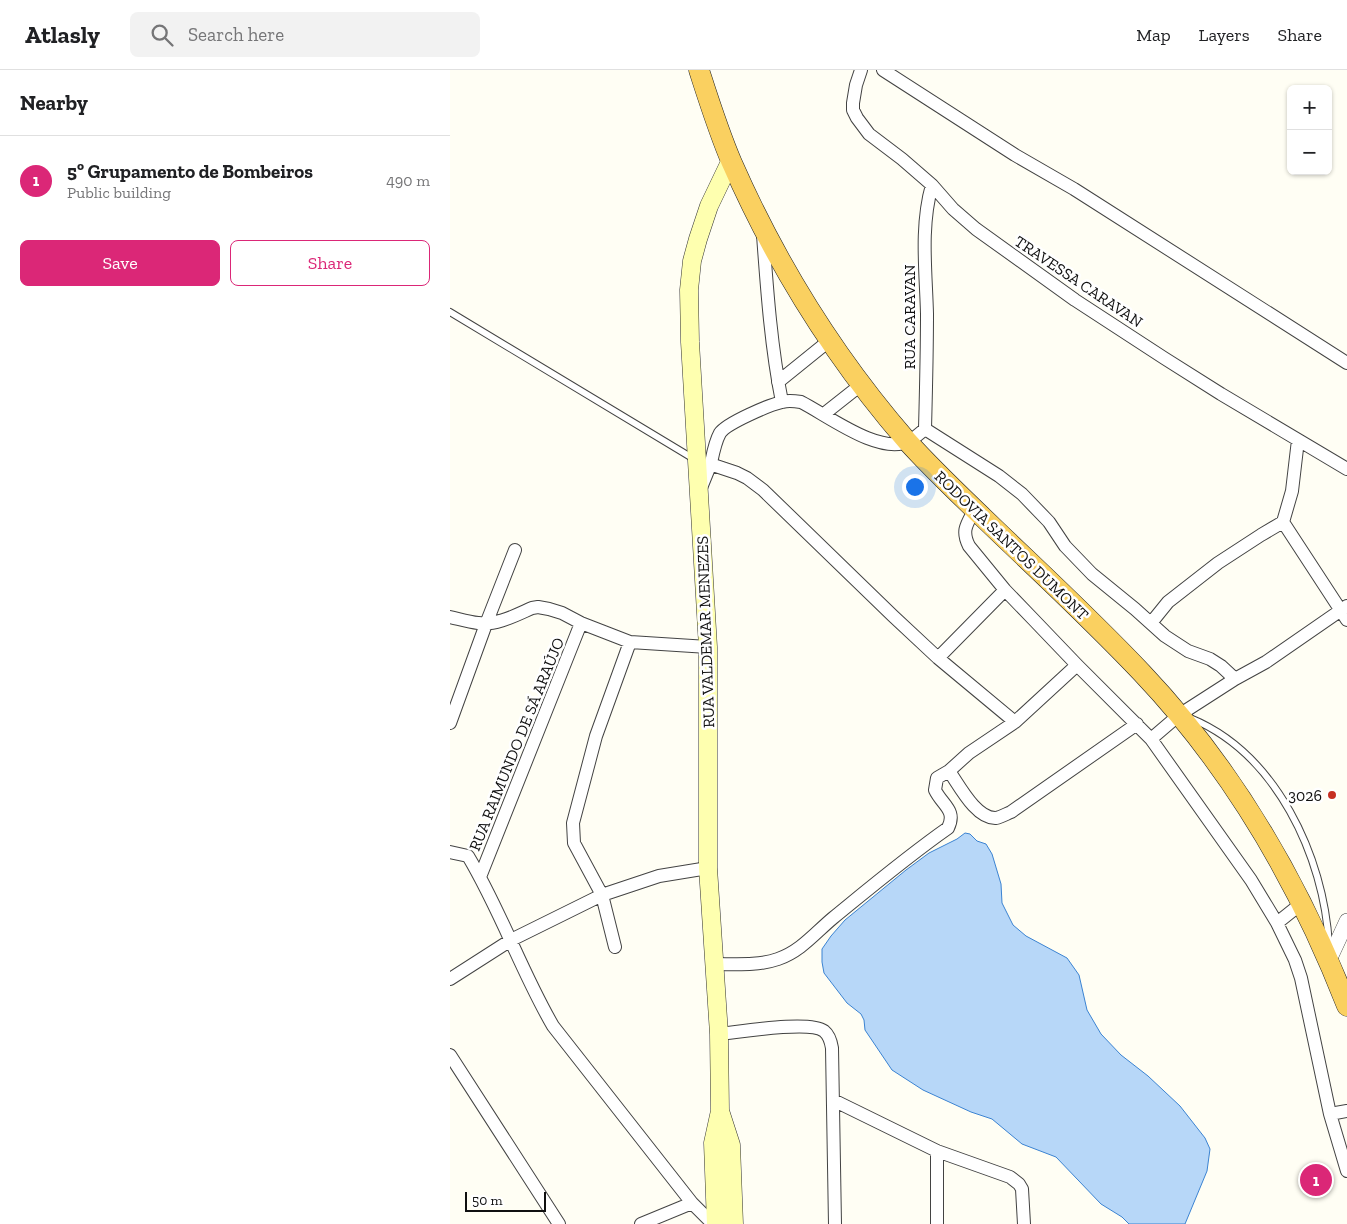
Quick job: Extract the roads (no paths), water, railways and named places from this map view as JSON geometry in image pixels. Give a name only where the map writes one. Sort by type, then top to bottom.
[{"type":"highway","name":"RODOVIA SANTOS DUMONT","points":[[699,70],[730,160],[762,227],[803,299],[839,355],[908,441],[975,510],[1109,639],[1179,714],[1231,783],[1265,834],[1302,903],[1329,960],[1347,1006]]},
{"type":"main road","name":"RUA VALDEMAR MENEZES","points":[[720,1112],[719,1034],[708,868],[708,646],[699,492],[704,462],[690,342],[689,290],[692,261],[709,206],[730,160]]},
{"type":"main road","points":[[714,1224],[714,1144],[720,1112]]},
{"type":"main road","points":[[720,1112],[731,1145],[734,1224]]},
{"type":"street","name":"TRAVESSA CARAVAN","points":[[861,70],[853,103],[857,118],[869,134],[932,185],[953,209],[976,229],[1075,300],[1197,379],[1347,469]]},
{"type":"street","points":[[883,70],[1347,363]]},
{"type":"street","name":"RUA CARAVAN","points":[[925,429],[927,317],[925,228],[926,210],[932,185]]},
{"type":"street","points":[[762,227],[768,300],[782,402]]},
{"type":"street","points":[[778,382],[830,340]]},
{"type":"street","points":[[824,414],[862,384]]},
{"type":"street","points":[[1015,722],[938,658],[763,490],[737,473],[704,462],[723,430],[756,411],[782,402],[792,401],[801,402],[877,442],[898,443],[908,441],[925,429],[999,476],[1022,494],[1049,522],[1065,546],[1085,567],[1176,644],[1188,651],[1210,659],[1235,679]]},
{"type":"street","points":[[1151,623],[1168,602],[1218,563],[1283,522],[1292,490],[1298,440]]},
{"type":"street","points":[[975,510],[966,528],[965,539],[968,546],[1005,590],[1077,665],[1152,738],[1251,880],[1277,923],[1295,960],[1301,978],[1330,1114],[1347,1171]]},
{"type":"street","points":[[1152,738],[1179,714],[1345,612],[1283,522]]},
{"type":"street","points":[[450,723],[515,550]]},
{"type":"street","points":[[938,658],[1005,590]]},
{"type":"street","points":[[450,617],[486,624],[538,607],[562,613],[581,623],[630,642],[708,646]]},
{"type":"street","name":"RUA RAIMUNDO DE SÁ ARAÚJO","points":[[480,877],[581,623]]},
{"type":"street","points":[[614,947],[602,895],[574,843],[573,823],[596,736],[630,642]]},
{"type":"street","points":[[714,964],[764,963],[790,954],[807,942],[827,923],[894,868],[948,828],[951,820],[950,812],[935,790],[937,778],[949,771],[969,753],[1015,722],[1077,665]]},
{"type":"street","points":[[949,771],[964,794],[980,812],[988,817],[998,818],[1011,812],[1137,724]]},
{"type":"street","points":[[450,852],[468,856],[511,940],[541,1006],[553,1026],[692,1203],[714,1224]]},
{"type":"street","points":[[450,979],[511,940],[602,895],[659,876],[708,868]]},
{"type":"street","points":[[1277,923],[1302,903]]},
{"type":"street","points":[[1329,960],[1347,921]]},
{"type":"street","points":[[719,1034],[792,1027],[816,1028],[828,1036],[832,1048],[836,1224]]},
{"type":"street","points":[[450,1055],[559,1224]]},
{"type":"street","points":[[833,1100],[937,1151],[1004,1174],[1019,1184],[1022,1189],[1024,1224]]},
{"type":"street","points":[[1330,1114],[1347,1111]]},
{"type":"street","points":[[937,1151],[937,1224]]},
{"type":"street","points":[[641,1224],[692,1203]]},
{"type":"lane","points":[[450,312],[704,462]]},
{"type":"lane","points":[[1179,714],[1218,732],[1243,750],[1266,775],[1284,802],[1304,838],[1315,867],[1325,912],[1329,960]]},
{"type":"water","points":[[965,833],[970,834],[977,841],[986,844],[992,854],[1001,884],[1002,903],[1013,925],[1026,936],[1067,958],[1079,975],[1087,1010],[1101,1034],[1121,1055],[1148,1076],[1180,1106],[1205,1138],[1210,1149],[1207,1171],[1185,1224],[1129,1224],[1122,1217],[1101,1204],[1056,1157],[1022,1144],[992,1119],[971,1112],[923,1090],[892,1070],[865,1030],[861,1014],[847,1003],[824,973],[822,949],[845,920],[929,853]]},
{"type":"place","name":"3026","points":[[1332,795]]},
{"type":"place","name":"5º Grupamento de Bombeiros","points":[[1316,1180]]}]
